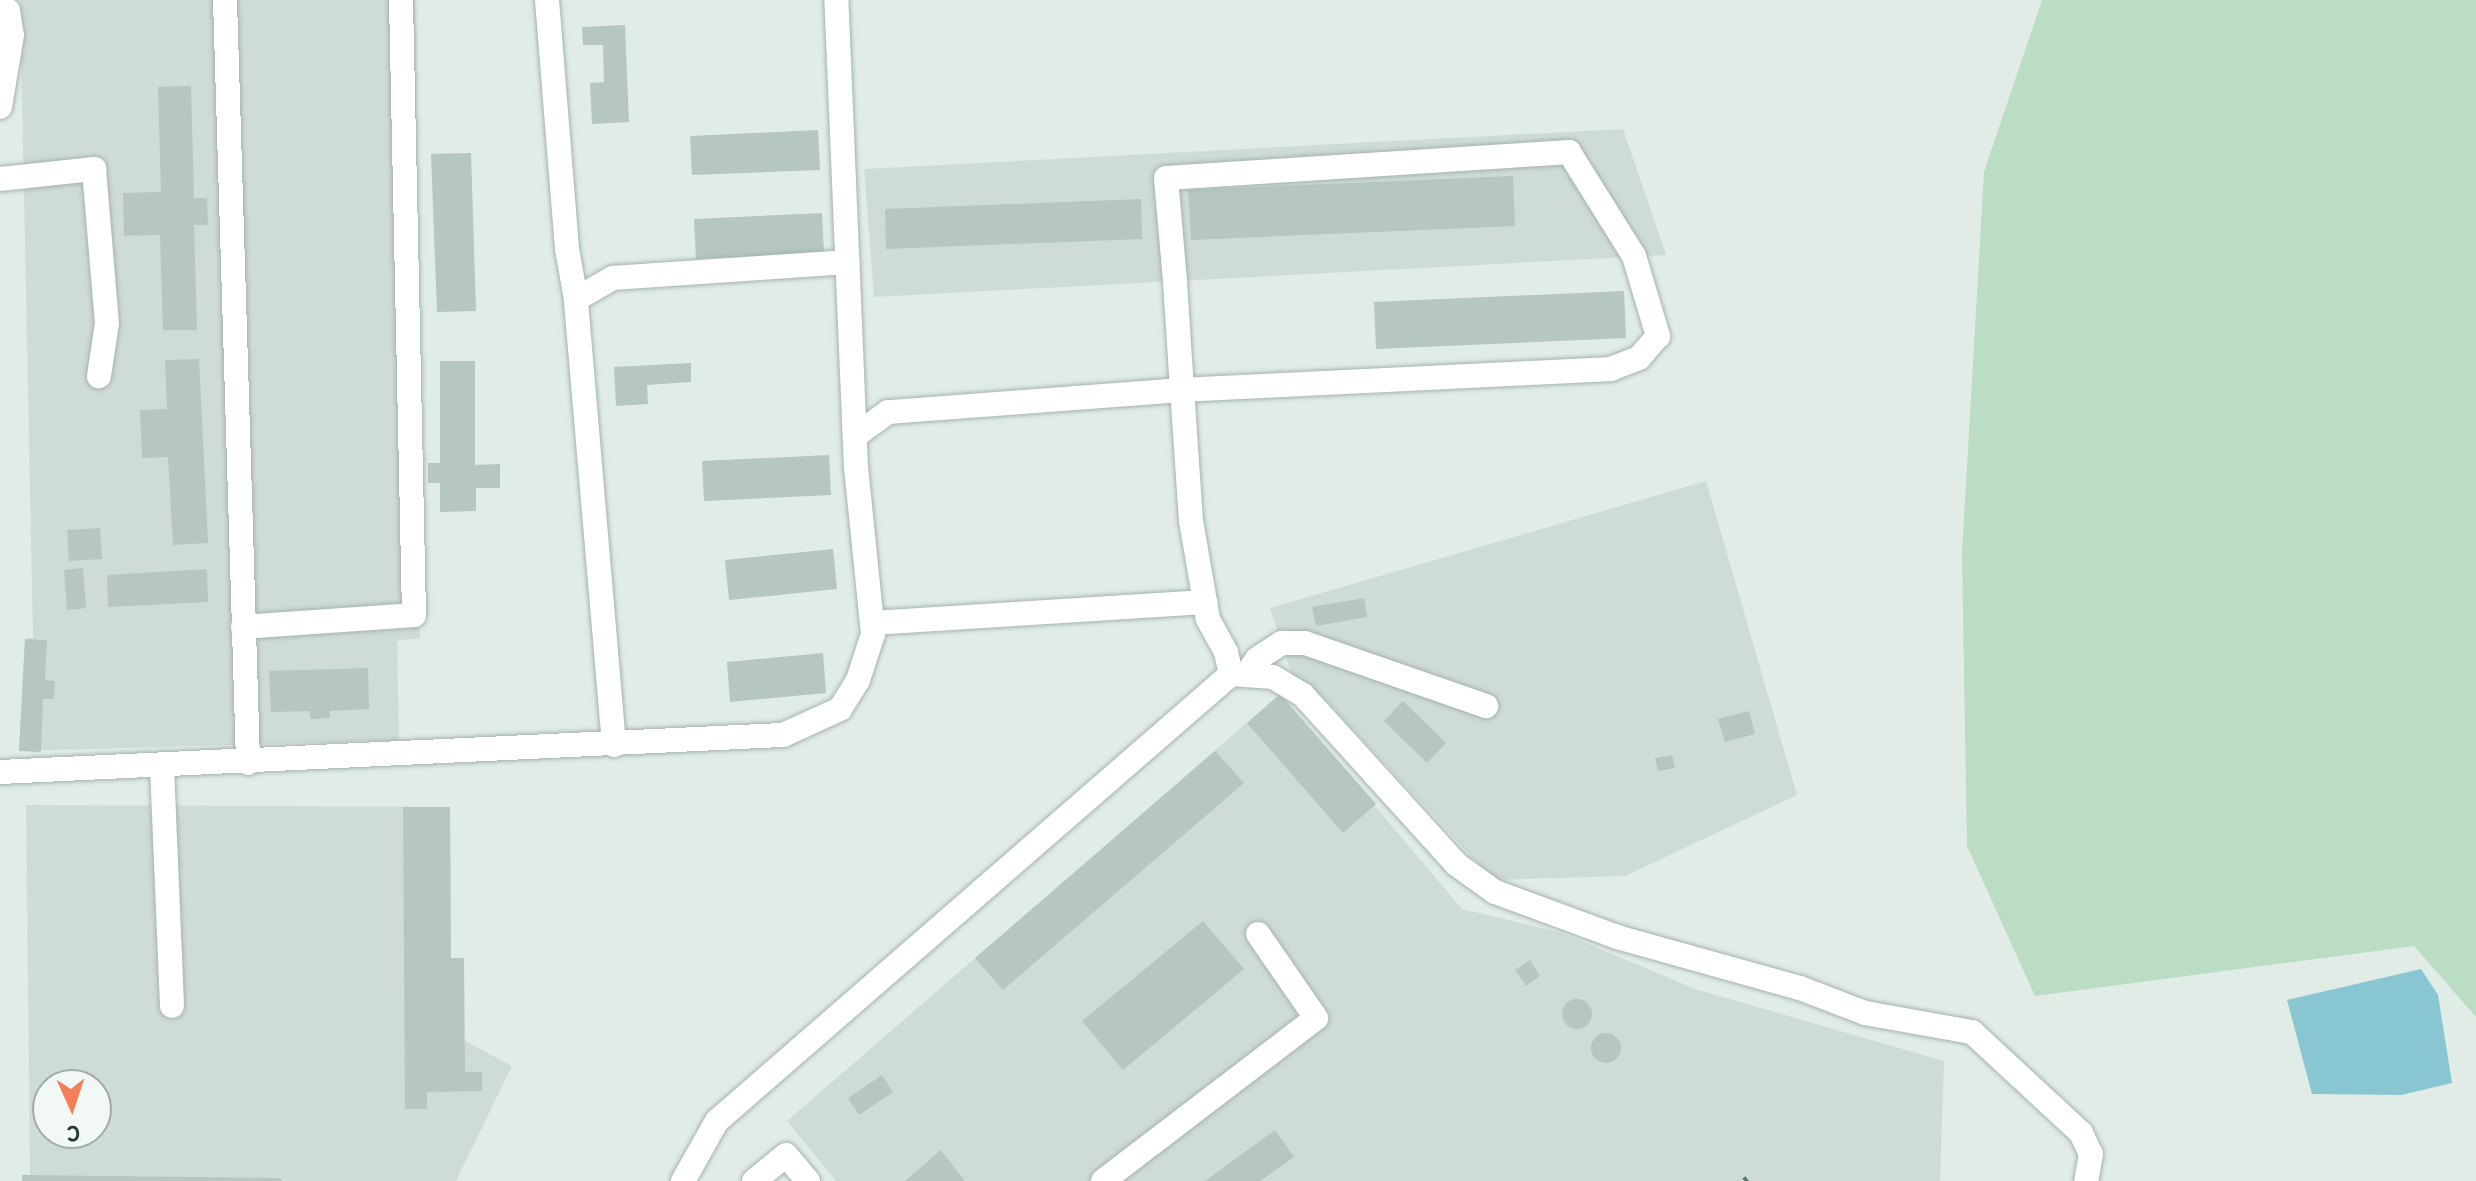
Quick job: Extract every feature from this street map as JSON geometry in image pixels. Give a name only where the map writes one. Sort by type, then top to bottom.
[{"type":"street","points":[[225,0],[248,763]]},
{"type":"street","points":[[243,627],[414,615],[401,0]]},
{"type":"street","points":[[547,0],[614,745]]},
{"type":"street","points":[[0,772],[248,763],[783,735],[840,709],[858,680],[872,623],[855,436],[836,0]]},
{"type":"street","points":[[0,3],[8,11],[12,35],[0,107]]},
{"type":"street","points":[[855,436],[888,412],[1182,390],[1611,369],[1639,358],[1658,336],[1634,256],[1569,152],[1166,178],[1182,390],[1191,521],[1205,602],[1238,674]]},
{"type":"street","points":[[0,179],[94,169],[107,323],[99,376]]},
{"type":"street","points":[[576,299],[613,278],[847,262]]},
{"type":"street","points":[[872,623],[1205,602]]},
{"type":"street","points":[[683,1181],[717,1121],[1238,674],[1282,643],[1305,643],[1486,706]]},
{"type":"street","points":[[1238,674],[1273,677],[1303,695],[1456,864],[1495,892],[1617,937],[1800,988],[1865,1013],[1972,1032],[2081,1133],[2091,1154],[2086,1181]]},
{"type":"street","points":[[162,767],[172,1006]]},
{"type":"street","points":[[1103,1181],[1316,1018],[1258,934]]},
{"type":"street","points":[[754,1181],[786,1155],[808,1181]]},
{"type":"shaded area","points":[[20,0],[415,0],[420,638],[397,641],[399,740],[19,751],[25,639],[33,638]]},
{"type":"shaded area","points":[[1623,129],[1666,255],[874,297],[864,169]]},
{"type":"shaded area","points":[[1706,481],[1797,795],[1625,876],[1493,880],[1328,702],[1293,678],[1270,608]]},
{"type":"shaded area","points":[[1280,694],[1462,909],[1562,933],[1695,989],[1944,1061],[1940,1181],[836,1181],[787,1121]]},
{"type":"shaded area","points":[[26,805],[450,807],[451,958],[464,958],[464,1040],[512,1066],[456,1181],[22,1181],[22,1175],[30,1175]]},
{"type":"green space","points":[[2042,0],[2476,0],[2476,1017],[2414,946],[2035,996],[1967,846],[1962,553],[1984,172]]},
{"type":"water","points":[[2421,969],[2438,995],[2452,1083],[2401,1095],[2312,1094],[2287,1000]]},
{"type":"building","points":[[625,25],[629,122],[592,124],[590,83],[604,82],[603,45],[583,45],[582,27]]},
{"type":"building","points":[[191,86],[194,198],[207,198],[208,225],[194,225],[197,330],[163,330],[160,235],[124,236],[123,193],[161,192],[158,87]]},
{"type":"building","points":[[818,130],[820,170],[692,175],[690,136]]},
{"type":"building","points":[[471,153],[476,311],[437,312],[431,154]]},
{"type":"building","points":[[1513,176],[1515,226],[1191,240],[1188,190]]},
{"type":"building","points":[[1141,199],[1142,239],[886,249],[885,209]]},
{"type":"building","points":[[822,213],[824,253],[696,259],[694,219]]},
{"type":"building","points":[[1624,291],[1626,338],[1376,349],[1374,302]]},
{"type":"building","points":[[199,359],[208,543],[173,545],[168,457],[142,458],[140,410],[167,409],[165,360]]},
{"type":"building","points":[[440,361],[475,361],[475,465],[500,464],[500,488],[476,488],[476,511],[440,512],[440,483],[428,483],[428,463],[440,463]]},
{"type":"building","points":[[691,363],[691,382],[647,385],[648,404],[616,406],[614,367]]},
{"type":"building","points":[[829,455],[831,495],[704,501],[702,461]]},
{"type":"building","points":[[100,528],[102,559],[69,561],[67,530]]},
{"type":"building","points":[[833,549],[837,589],[729,600],[725,560]]},
{"type":"building","points":[[83,568],[86,608],[67,610],[64,570]]},
{"type":"building","points":[[207,569],[208,602],[108,607],[107,575]]},
{"type":"building","points":[[1364,598],[1367,617],[1316,626],[1312,607]]},
{"type":"building","points":[[25,639],[47,640],[45,680],[55,681],[54,699],[43,699],[41,752],[19,751]]},
{"type":"building","points":[[823,653],[826,693],[730,702],[727,662]]},
{"type":"building","points":[[368,668],[369,709],[330,711],[330,718],[310,719],[310,711],[271,712],[269,671]]},
{"type":"building","points":[[1280,694],[1376,804],[1343,833],[1247,723]]},
{"type":"building","points":[[1403,701],[1446,743],[1427,763],[1384,721]]},
{"type":"building","points":[[1749,711],[1755,734],[1725,742],[1718,719]]},
{"type":"building","points":[[1215,751],[1244,783],[1003,990],[975,958]]},
{"type":"building","points":[[1672,755],[1675,768],[1658,771],[1655,758]]},
{"type":"building","points":[[403,807],[450,807],[451,958],[464,958],[465,1072],[482,1072],[482,1091],[427,1092],[427,1109],[405,1109]]},
{"type":"building","points":[[1203,921],[1244,969],[1123,1070],[1082,1021]]},
{"type":"building","points":[[1530,960],[1540,976],[1526,986],[1515,970]]},
{"type":"building","points":[[1577,999],[1588,1003],[1592,1014],[1588,1025],[1577,1029],[1566,1025],[1562,1014],[1566,1003]]},
{"type":"building","points":[[1606,1033],[1617,1037],[1621,1048],[1617,1059],[1606,1063],[1595,1059],[1591,1048],[1595,1037]]},
{"type":"building","points":[[882,1075],[893,1092],[859,1115],[848,1098]]},
{"type":"building","points":[[1275,1130],[1294,1157],[1260,1181],[1205,1181]]},
{"type":"building","points":[[941,1150],[965,1181],[905,1181]]},
{"type":"building","points":[[22,1175],[281,1178],[281,1181],[22,1181]]}]
